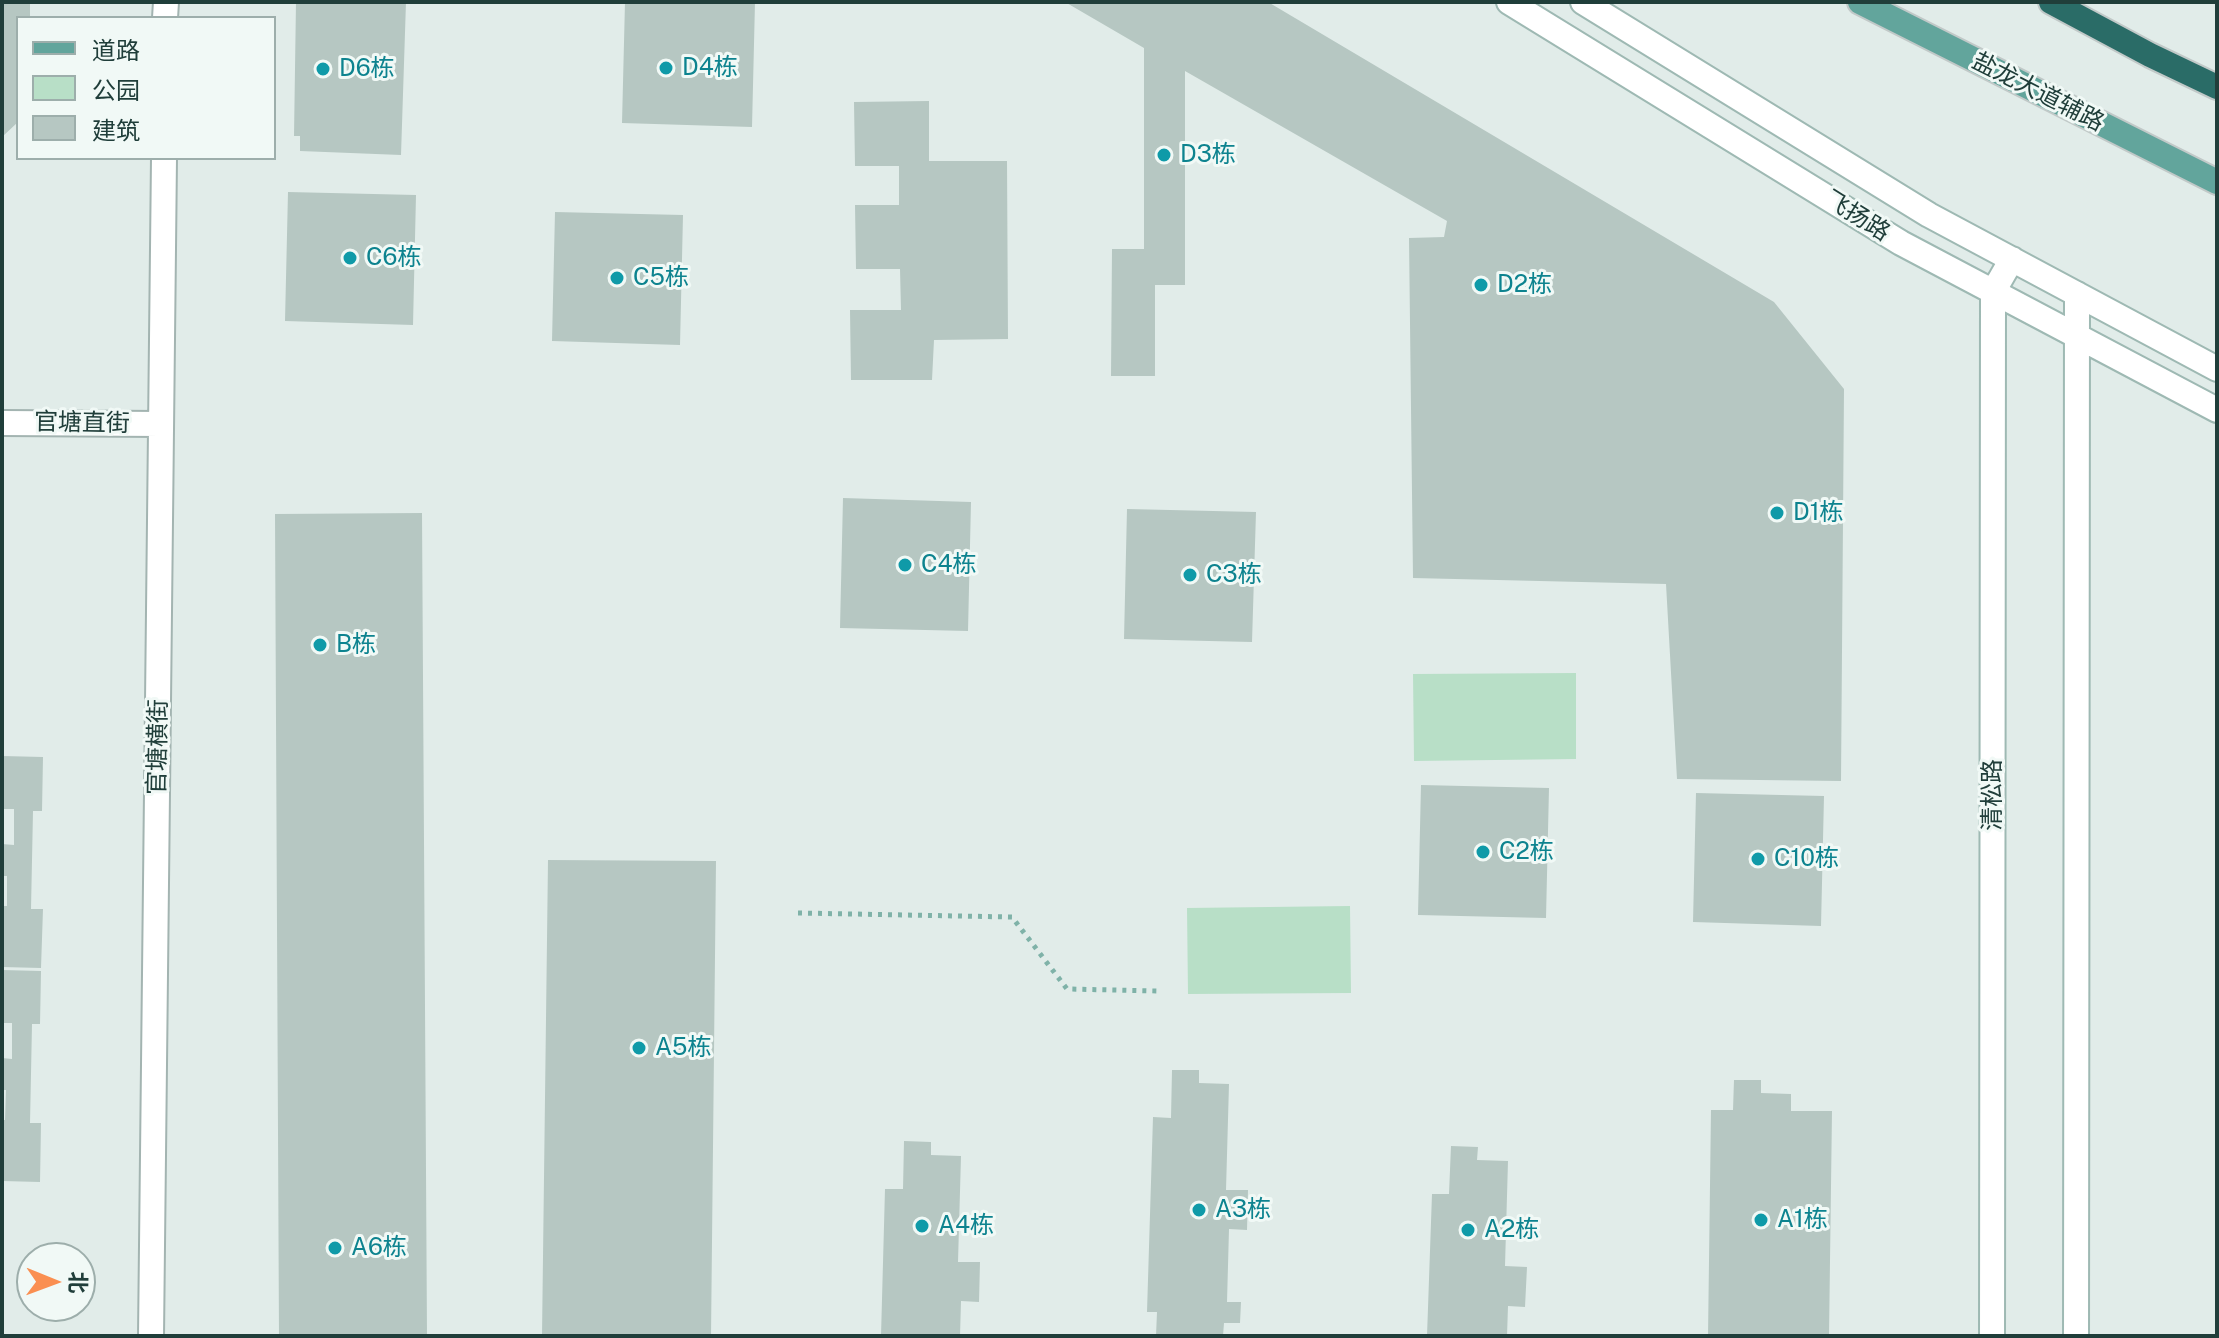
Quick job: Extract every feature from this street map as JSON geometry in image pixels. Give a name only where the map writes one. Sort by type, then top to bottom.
[{"type":"highway","points":[[2051,2],[2217,87]]},
{"type":"main road","name":"盐龙大道辅路","points":[[1860,2],[2217,182]]},
{"type":"street","name":"飞扬路","points":[[1509,2],[1901,243],[2217,410]]},
{"type":"street","name":"飞扬路","points":[[1583,2],[1929,215],[2217,369]]},
{"type":"street","name":"官塘横街","points":[[151,1336],[164,160]]},
{"type":"street","name":"清松路","points":[[1992,1336],[1993,292],[2012,259]]},
{"type":"street","points":[[2076,1336],[2077,294]]},
{"type":"street","name":"官塘直街","points":[[2,423],[161,424]]},
{"type":"path","points":[[798,913],[1012,917],[1067,989],[1158,991]]},
{"type":"green space","points":[[1576,673],[1576,759],[1414,761],[1413,674]]},
{"type":"green space","points":[[1350,906],[1351,993],[1188,994],[1187,908]]},
{"type":"building","points":[[2,2],[30,2],[30,16],[16,16],[16,124],[2,137]]},
{"type":"building","points":[[296,2],[406,2],[401,155],[300,151],[300,136],[294,136]]},
{"type":"building","points":[[625,2],[755,2],[752,127],[622,123]]},
{"type":"building","points":[[1065,2],[1268,2],[1774,302],[1844,389],[1841,781],[1677,779],[1666,584],[1413,578],[1409,238],[1444,237],[1447,221],[1185,71],[1185,285],[1155,285],[1155,376],[1111,376],[1112,249],[1144,249],[1144,48]]},
{"type":"building","points":[[929,101],[929,161],[1007,161],[1008,339],[934,340],[932,380],[851,380],[850,310],[901,310],[900,269],[856,269],[855,205],[899,205],[899,166],[855,166],[854,102]]},
{"type":"building","name":"C6栋","points":[[288,192],[416,195],[413,325],[285,321]]},
{"type":"building","name":"C5栋","points":[[555,212],[683,215],[680,345],[552,341]]},
{"type":"building","name":"C4栋","points":[[843,498],[971,502],[968,631],[840,628]]},
{"type":"building","name":"C3栋","points":[[1127,509],[1256,512],[1252,642],[1124,639]]},
{"type":"building","points":[[422,513],[427,1336],[279,1336],[275,514]]},
{"type":"building","points":[[2,756],[43,757],[42,811],[33,811],[31,909],[43,909],[41,968],[2,967],[2,906],[7,906],[7,876],[2,876],[2,844],[14,845],[14,809],[2,809]]},
{"type":"building","name":"C2栋","points":[[1421,785],[1549,788],[1546,918],[1418,915]]},
{"type":"building","name":"C10栋","points":[[1696,793],[1824,796],[1821,926],[1693,922]]},
{"type":"building","points":[[548,860],[716,861],[711,1336],[542,1336]]},
{"type":"building","points":[[2,970],[41,971],[40,1024],[32,1024],[30,1123],[41,1123],[40,1182],[2,1181],[2,1120],[5,1120],[6,1090],[2,1090],[2,1058],[12,1059],[12,1023],[2,1023]]},
{"type":"building","name":"A3栋","points":[[1172,1070],[1199,1070],[1199,1083],[1229,1084],[1226,1190],[1248,1190],[1247,1230],[1229,1229],[1227,1302],[1241,1302],[1240,1323],[1224,1323],[1223,1336],[1156,1336],[1157,1312],[1147,1312],[1153,1117],[1171,1118]]},
{"type":"building","name":"A1栋","points":[[1734,1080],[1761,1080],[1761,1093],[1791,1094],[1791,1111],[1832,1111],[1829,1336],[1708,1336],[1711,1110],[1733,1110]]},
{"type":"building","name":"A4栋","points":[[904,1141],[931,1142],[931,1155],[961,1156],[958,1262],[980,1262],[979,1302],[961,1301],[960,1336],[881,1336],[885,1189],[903,1189]]},
{"type":"building","name":"A2栋","points":[[1451,1146],[1478,1147],[1477,1160],[1508,1161],[1505,1266],[1527,1267],[1525,1307],[1508,1306],[1507,1336],[1427,1336],[1432,1194],[1449,1194]]},
{"type":"place","name":"D4栋","points":[[666,68]]},
{"type":"place","name":"D6栋","points":[[323,69]]},
{"type":"place","name":"D3栋","points":[[1164,155]]},
{"type":"place","name":"C6栋","points":[[350,258]]},
{"type":"place","name":"C5栋","points":[[617,278]]},
{"type":"place","name":"D2栋","points":[[1481,285]]},
{"type":"place","name":"D1栋","points":[[1777,513]]},
{"type":"place","name":"C4栋","points":[[905,565]]},
{"type":"place","name":"C3栋","points":[[1190,575]]},
{"type":"place","name":"B栋","points":[[320,645]]},
{"type":"place","name":"C2栋","points":[[1483,852]]},
{"type":"place","name":"C10栋","points":[[1758,859]]},
{"type":"place","name":"A5栋","points":[[639,1048]]},
{"type":"place","name":"A3栋","points":[[1199,1210]]},
{"type":"place","name":"A1栋","points":[[1761,1220]]},
{"type":"place","name":"A4栋","points":[[922,1226]]},
{"type":"place","name":"A2栋","points":[[1468,1230]]},
{"type":"place","name":"A6栋","points":[[335,1248]]}]
